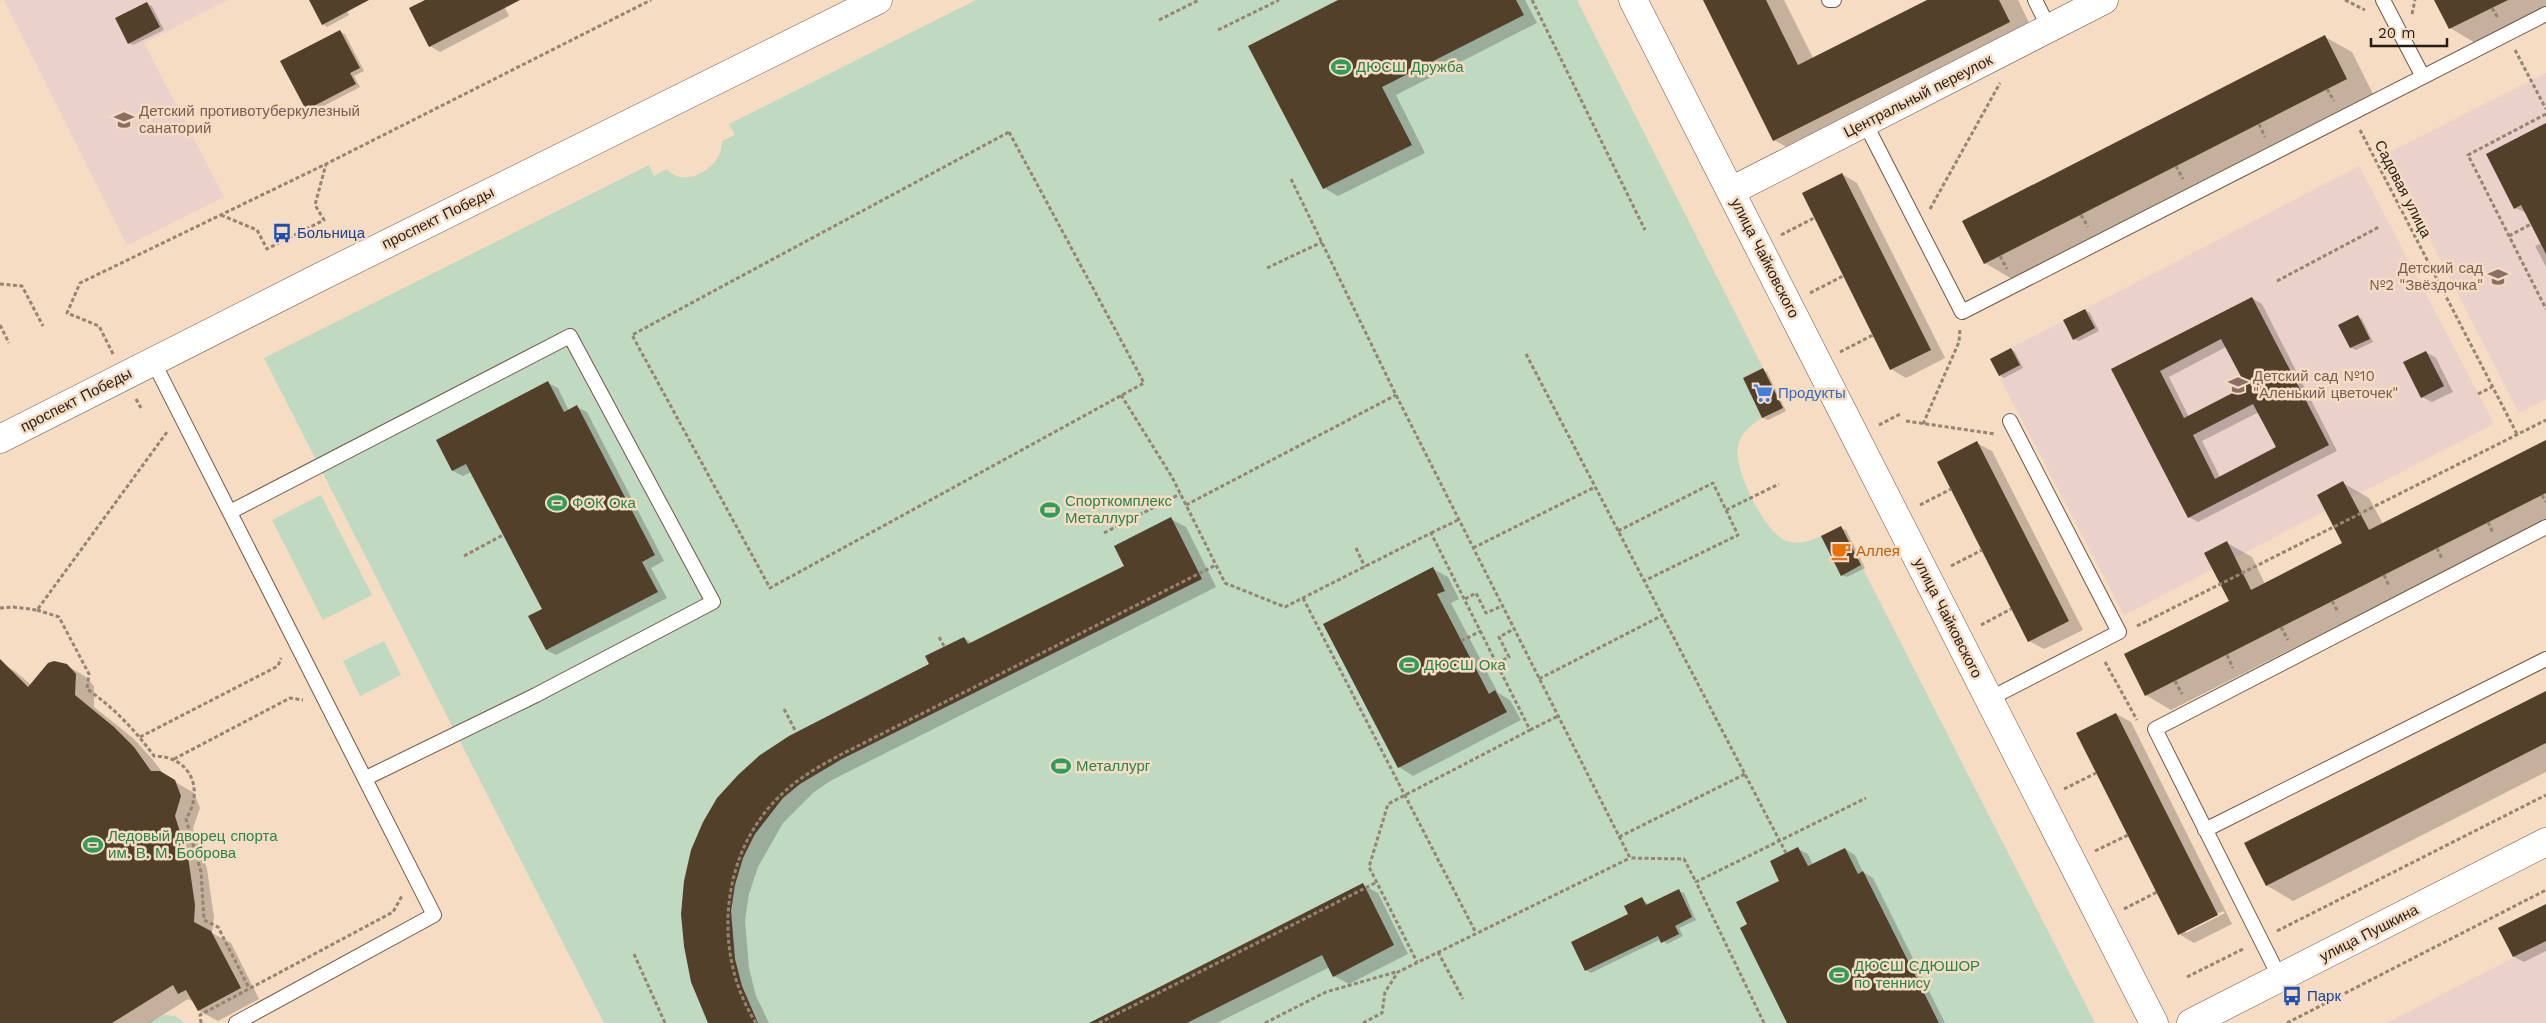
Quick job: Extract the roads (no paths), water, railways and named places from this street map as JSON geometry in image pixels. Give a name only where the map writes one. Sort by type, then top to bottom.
[{"type":"main road","name":"проспект Победы","points":[[0,439],[878,0]]},
{"type":"main road","name":"Центральный переулок","points":[[1731,191],[2104,0]]},
{"type":"main road","name":"улица Чайковского","points":[[1641,3],[1731,191],[2154,1023]]},
{"type":"main road","name":"улица Пушкина","points":[[2191,1023],[2546,842]]},
{"type":"lane","points":[[1829,0],[1834,0]]},
{"type":"lane","points":[[2035,0],[2049,28]]},
{"type":"lane","points":[[2383,0],[2423,77]]},
{"type":"lane","points":[[1865,123],[1962,312],[2546,14]]},
{"type":"lane","points":[[230,512],[570,336],[713,602],[536,695],[366,778]]},
{"type":"lane","points":[[154,361],[434,914],[236,1023]]},
{"type":"lane","points":[[1989,699],[2119,632],[2010,421]]},
{"type":"lane","points":[[2280,978],[2155,729],[2546,527]]},
{"type":"lane","points":[[2206,830],[2546,659]]},
{"type":"place","name":"ДЮСШ Дружба","points":[[1341,67]]},
{"type":"place","name":"Детский противотуберкулезный санаторий","points":[[124,120]]},
{"type":"place","name":"Больница","points":[[282,233]]},
{"type":"place","name":"Детский сад №2 \"Звёздочка\"","points":[[2498,277]]},
{"type":"place","name":"Детский сад №10 \"Аленький цветочек\"","points":[[2238,385]]},
{"type":"place","name":"Продукты","points":[[1763,393]]},
{"type":"place","name":"ФОК Ока","points":[[557,503]]},
{"type":"place","name":"Спорткомплекс Металлург","points":[[1050,510]]},
{"type":"place","name":"Аллея","points":[[1841,551]]},
{"type":"place","name":"ДЮСШ Ока","points":[[1409,665]]},
{"type":"place","name":"Металлург","points":[[1061,766]]},
{"type":"place","name":"Ледовый дворец спорта им. В. М. Боброва","points":[[93,845]]},
{"type":"place","name":"ДЮСШ СДЮШОР по теннису","points":[[1839,975]]},
{"type":"place","name":"Парк","points":[[2292,996]]}]
